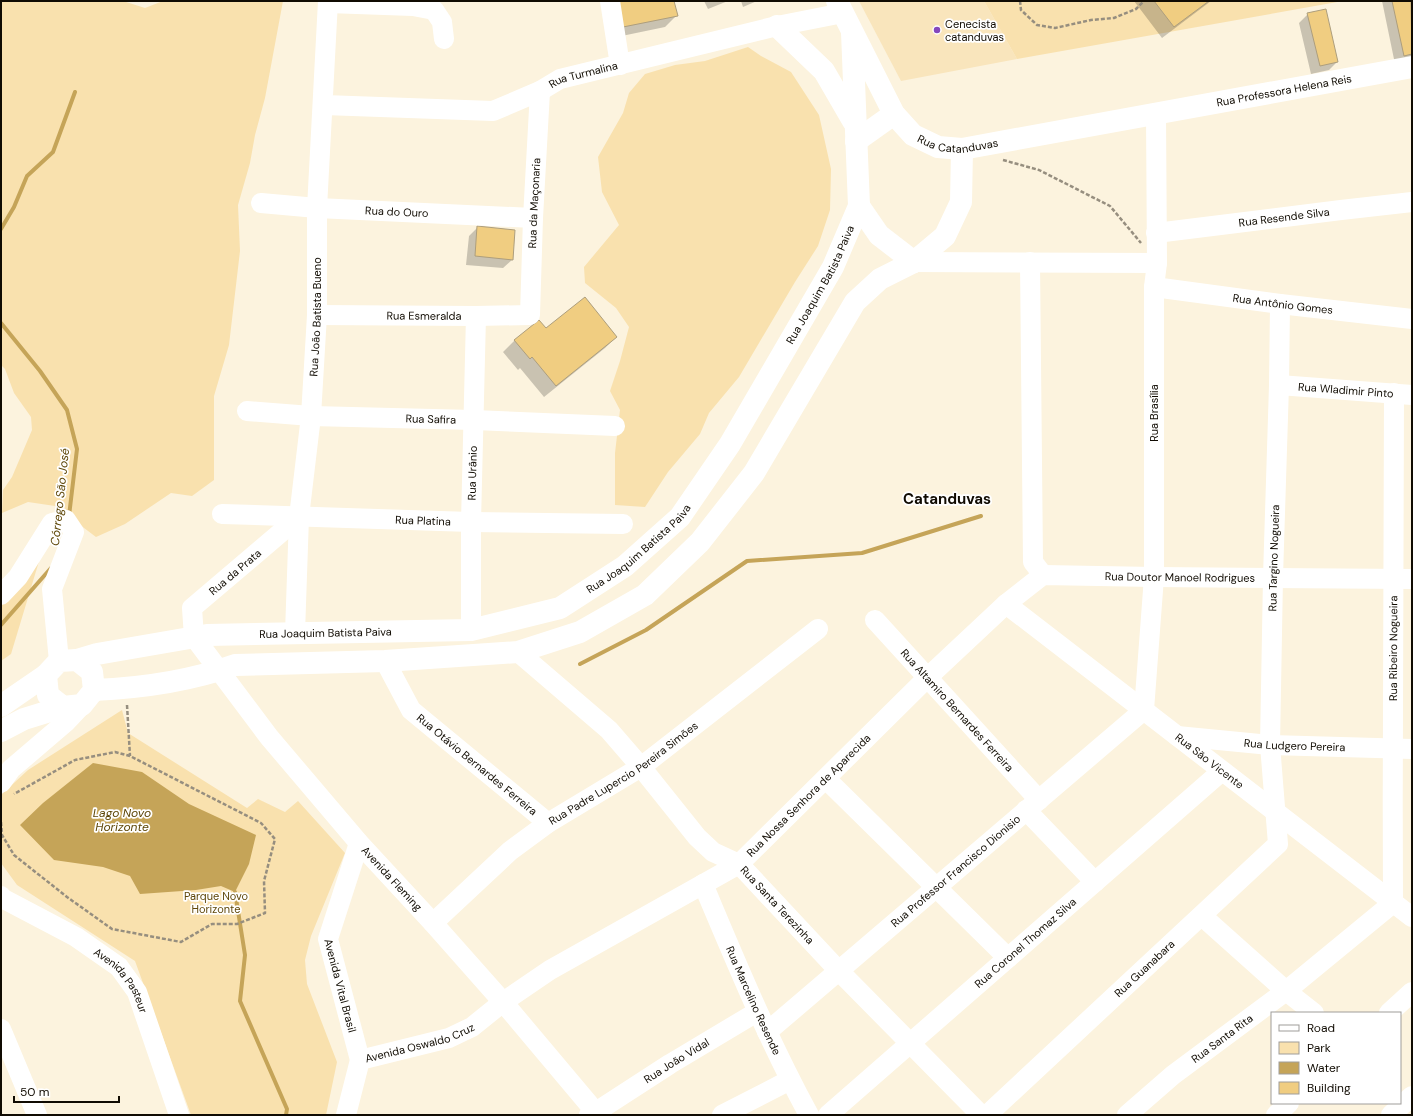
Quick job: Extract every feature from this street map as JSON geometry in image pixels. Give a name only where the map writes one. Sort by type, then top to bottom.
[{"type":"main road","name":"Rua Catanduvas","points":[[840,7],[894,114],[913,135],[938,147],[962,149],[1156,114]]},
{"type":"main road","points":[[777,26],[824,71],[855,133],[894,114]]},
{"type":"main road","name":"Rua Joaquim Batista Paiva","points":[[1,706],[61,665],[97,654],[194,637],[295,633],[471,630],[560,608],[625,566],[680,517],[730,444],[833,267],[859,206],[852,32]]},
{"type":"main road","name":"Rua Professora Helena Reis","points":[[1156,114],[1412,67]]},
{"type":"main road","points":[[1,731],[24,719],[80,701],[126,689],[190,678],[235,665],[385,661],[518,652],[580,632],[645,595],[700,542],[754,473],[855,302],[880,279],[914,262],[945,236],[961,202],[962,149]]},
{"type":"main road","points":[[859,206],[879,235],[914,262]]},
{"type":"main road","points":[[61,665],[92,672],[80,701],[48,695],[61,665]]},
{"type":"street","points":[[610,1],[620,65]]},
{"type":"street","points":[[328,2],[413,6],[434,10],[442,22],[444,38]]},
{"type":"street","name":"Rua João Batista Bueno","points":[[295,633],[299,517],[311,416],[317,315],[317,208],[324,105],[328,2]]},
{"type":"street","name":"Rua Turmalina","points":[[324,105],[493,111],[540,91],[560,79],[777,26],[840,7]]},
{"type":"street","name":"Rua da Maçonaria","points":[[530,315],[533,218],[540,91]]},
{"type":"street","name":"Rua Brasília","points":[[1144,710],[1154,577],[1154,287],[1157,263],[1156,114]]},
{"type":"street","name":"Rua Resende Silva","points":[[1156,233],[1412,202]]},
{"type":"street","name":"Rua do Ouro","points":[[261,203],[317,208],[533,218]]},
{"type":"street","points":[[914,262],[1157,263]]},
{"type":"street","points":[[1006,604],[1043,575],[1033,562],[1030,262]]},
{"type":"street","name":"Rua Antônio Gomes","points":[[1154,287],[1280,304],[1412,319]]},
{"type":"street","name":"Rua Targino Nogueira","points":[[1275,812],[1270,745],[1280,304]]},
{"type":"street","name":"Rua Esmeralda","points":[[317,315],[530,315]]},
{"type":"street","name":"Rua Urânio","points":[[471,630],[471,522],[476,316]]},
{"type":"street","name":"Rua Wladimir Pinto","points":[[1279,384],[1403,394]]},
{"type":"street","name":"Rua Ribeiro Nogueira","points":[[1393,903],[1392,749],[1403,579],[1403,394]]},
{"type":"street","name":"Rua Safira","points":[[247,411],[311,416],[474,420],[615,426]]},
{"type":"street","name":"Rua Platina","points":[[222,514],[471,522],[623,524]]},
{"type":"street","name":"Rua da Prata","points":[[194,637],[192,608],[299,517]]},
{"type":"street","points":[[1,594],[18,577],[52,523],[66,520],[74,532],[52,589],[61,665]]},
{"type":"street","name":"Rua Doutor Manoel Rodrigues","points":[[1043,575],[1403,579]]},
{"type":"street","name":"Rua Nossa Senhora de Aparecida","points":[[503,1002],[550,970],[739,864],[926,678],[1006,604]]},
{"type":"street","name":"Rua São Vicente","points":[[1006,604],[1412,917]]},
{"type":"street","name":"Rua Altamiro Bernardes Ferreira","points":[[875,620],[1033,805],[1095,882]]},
{"type":"street","name":"Rua Padre Lupercio Pereira Simões","points":[[433,923],[510,851],[548,823],[641,767],[818,629]]},
{"type":"street","name":"Avenida Fleming","points":[[194,637],[218,671],[270,737],[359,844],[433,923],[503,1002],[594,1114]]},
{"type":"street","name":"Rua Santa Terezinha","points":[[518,652],[609,730],[641,767],[697,837],[713,852],[739,864],[839,971],[981,1115]]},
{"type":"street","name":"Rua Otávio Bernardes Ferreira","points":[[385,661],[411,710],[548,823]]},
{"type":"street","points":[[4,790],[11,769],[66,722],[80,701]]},
{"type":"street","name":"Rua Professor Francisco Dionisio","points":[[767,1032],[1144,710]]},
{"type":"street","name":"Rua Ludgero Pereira","points":[[1177,736],[1270,745],[1412,749]]},
{"type":"street","name":"Rua Coronel Thomaz Silva","points":[[828,1115],[1222,771]]},
{"type":"street","points":[[826,779],[1008,958]]},
{"type":"street","name":"Rua Guanabara","points":[[987,1115],[1278,844],[1275,812]]},
{"type":"street","name":"Avenida Vital Brasil","points":[[359,844],[328,939],[360,1060]]},
{"type":"street","name":"Rua Marcelino Resende","points":[[704,884],[757,1012],[809,1115]]},
{"type":"street","name":"Avenida Pasteur","points":[[1,896],[2,898],[76,937],[119,967],[137,992],[179,1115]]},
{"type":"street","name":"Rua Santa Rita","points":[[1127,1115],[1173,1075],[1286,991],[1393,903]]},
{"type":"street","points":[[1202,916],[1286,991],[1313,1012]]},
{"type":"street","points":[[1390,1012],[1412,992]]},
{"type":"street","name":"Avenida Oswaldo Cruz","points":[[346,1115],[360,1060],[449,1038],[472,1027],[503,1002]]},
{"type":"street","name":"Rua João Vidal","points":[[594,1114],[670,1064],[757,1012]]},
{"type":"street","points":[[1,1029],[37,1115]]},
{"type":"street","points":[[722,1115],[790,1080]]},
{"type":"street","points":[[1391,1115],[1412,1096]]},
{"type":"street","points":[[1276,1115],[1288,1104]]},
{"type":"path","points":[[1020,1],[1021,10],[1037,25],[1055,28],[1091,20],[1114,18],[1136,10],[1144,1]]},
{"type":"path","points":[[1000,160],[1039,170],[1110,206],[1157,263]]},
{"type":"path","points":[[126,689],[130,756]]},
{"type":"path","points":[[1,822],[2,835],[14,854],[67,897],[112,930],[181,942],[212,924],[237,924],[265,913],[264,881],[275,839],[266,828],[261,823],[130,756],[115,752],[75,760],[4,790]]},
{"type":"shaded area","name":"Cenecista catanduvas","points":[[859,1],[984,1],[1017,59],[901,81]]},
{"type":"green space","points":[[1,1],[123,1],[145,8],[163,1],[283,1],[265,98],[255,135],[250,163],[238,205],[240,251],[229,345],[214,396],[214,480],[192,496],[171,493],[125,524],[96,537],[55,506],[28,502],[2,513],[3,490],[12,477],[32,430],[31,417],[14,393],[5,369],[1,365]]},
{"type":"green space","points":[[984,1],[1343,1],[1017,59]]},
{"type":"green space","points":[[748,47],[761,56],[791,72],[819,115],[831,169],[830,210],[818,246],[739,377],[709,413],[700,434],[668,472],[645,507],[615,505],[615,453],[620,410],[610,391],[629,327],[616,308],[585,283],[584,267],[619,225],[602,192],[598,157],[623,113],[629,93],[645,74],[675,65],[705,61]]},
{"type":"green space","points":[[40,558],[11,654],[1,661],[1,601]]},
{"type":"green space","name":"Parque Novo Horizonte","points":[[122,710],[128,733],[247,808],[258,799],[285,812],[298,801],[345,853],[311,936],[305,960],[307,984],[337,1062],[326,1115],[191,1115],[135,961],[17,885],[1,863],[2,794],[28,770]]},
{"type":"water","name":"Lago Novo Horizonte","points":[[93,763],[142,772],[189,804],[256,835],[249,864],[235,892],[221,886],[196,890],[140,894],[130,876],[103,867],[54,860],[20,825],[43,803]]},
{"type":"building","points":[[618,1],[674,1],[678,16],[623,27]]},
{"type":"building","points":[[1154,1],[1209,1],[1174,27]]},
{"type":"building","points":[[1392,1],[1411,1],[1412,54],[1404,56]]},
{"type":"building","points":[[1326,9],[1338,62],[1320,66],[1307,13]]},
{"type":"building","points":[[477,226],[515,230],[513,260],[475,256]]},
{"type":"building","points":[[585,297],[617,337],[556,386],[532,357],[530,359],[514,340],[539,320],[546,328]]},
{"type":"waterway","name":"Córrego São José","points":[[1,229],[14,207],[27,176],[53,152],[75,92]]},
{"type":"waterway","name":"Córrego São José","points":[[1,323],[40,371],[67,410],[77,449],[69,516]]},
{"type":"waterway","points":[[580,664],[646,630],[747,561],[862,553],[981,516]]},
{"type":"waterway","name":"Córrego São José","points":[[1,625],[51,568]]},
{"type":"waterway","points":[[235,892],[245,955],[240,1001],[287,1109],[286,1115]]},
{"type":"place","name":"Cenecista catanduvas","points":[[937,30]]},
{"type":"district","name":"Catanduvas","points":[[947,499]]}]
